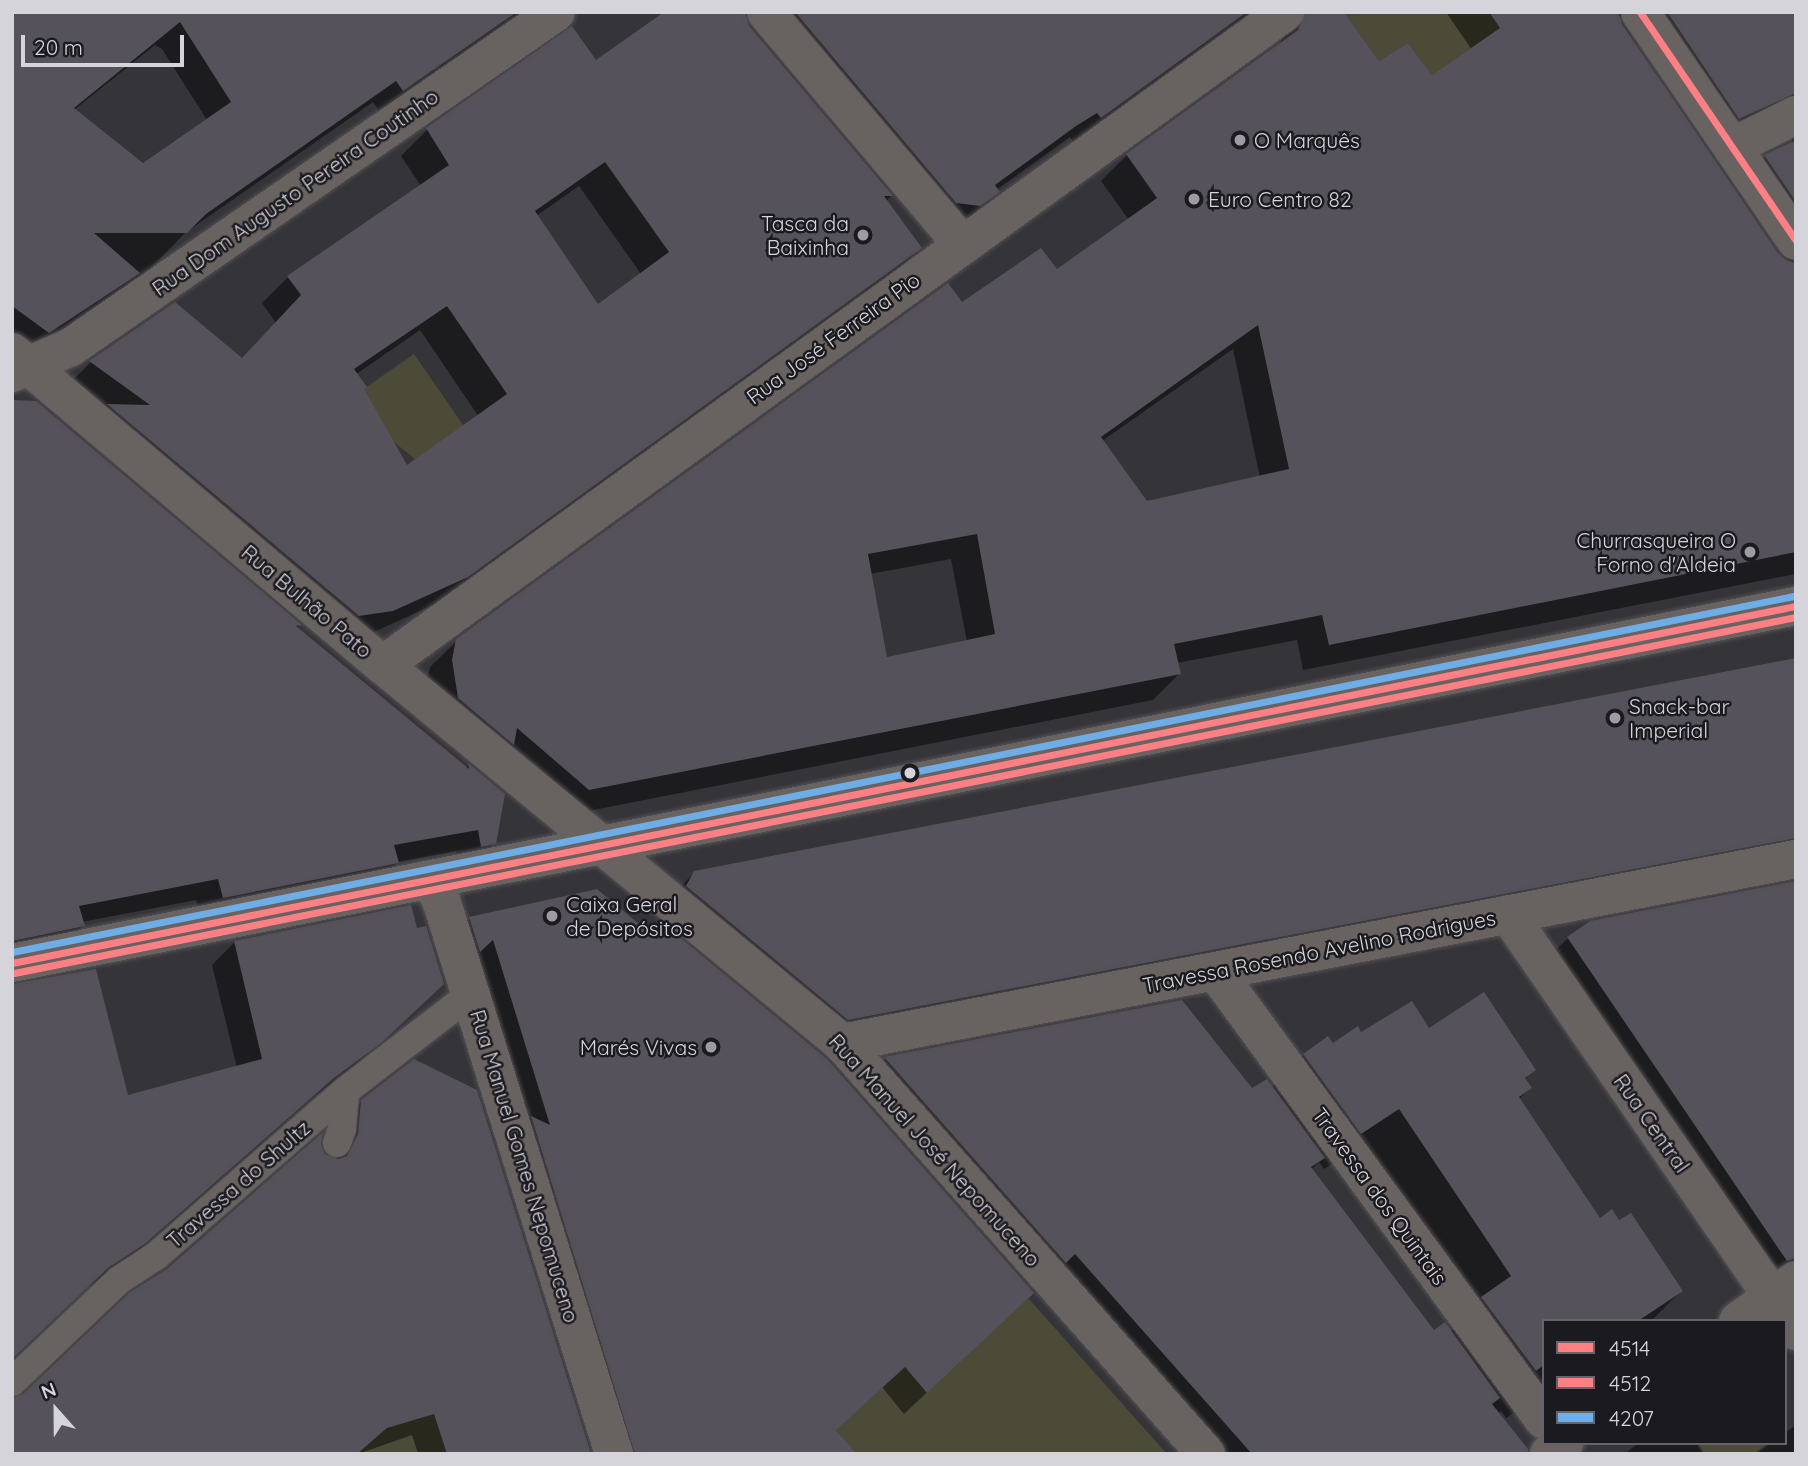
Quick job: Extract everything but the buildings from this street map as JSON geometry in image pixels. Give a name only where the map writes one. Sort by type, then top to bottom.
[{"type":"street","name":"Rua Dom Augusto Pereira Coutinho","points":[[18,363],[71,347],[556,12]]},
{"type":"street","points":[[766,12],[962,244]]},
{"type":"street","name":"Rua José Ferreira Pio","points":[[383,665],[1284,12]]},
{"type":"street","points":[[1640,12],[1796,241]]},
{"type":"street","points":[[1732,147],[1796,115]]},
{"type":"street","name":"Rua Bulhão Pato","points":[[18,363],[606,846]]},
{"type":"street","points":[[12,962],[606,846],[1796,606]]},
{"type":"street","name":"Rua Manuel José Nepomuceno","points":[[606,846],[842,1042],[1206,1454]]},
{"type":"street","name":"Travessa Rosendo Avelino Rodrigues","points":[[842,1042],[1796,859]]},
{"type":"street","name":"Rua Manuel Gomes Nepomuceno","points":[[432,880],[471,994],[614,1454]]},
{"type":"street","name":"Rua Central","points":[[1507,915],[1784,1288],[1796,1331]]},
{"type":"street","name":"Travessa dos Quintais","points":[[1216,972],[1542,1421]]},
{"type":"street","points":[[1741,1319],[1784,1288]]},
{"type":"lane","name":"Travessa do Shultz","points":[[12,1382],[119,1280],[156,1256],[345,1091],[471,994]]},
{"type":"lane","points":[[338,1143],[345,1091]]},
{"type":"green space","points":[[1344,12],[1489,12],[1500,28],[1432,75],[1408,43],[1379,61]]},
{"type":"green space","points":[[414,354],[477,445],[434,475],[394,442],[329,413]]},
{"type":"green space","points":[[1028,1298],[1167,1454],[857,1454],[821,1413],[898,1358],[927,1393]]},
{"type":"green space","points":[[428,1390],[447,1454],[357,1454],[420,1398]]},
{"type":"green space","points":[[1699,1445],[1765,1445],[1753,1454],[1705,1454]]},
{"type":"transit line","name":"4514","points":[[1640,12],[1796,241]]},
{"type":"transit line","name":"4207","points":[[12,952],[1794,596]]},
{"type":"transit line","name":"4514","points":[[12,963],[1796,606]]},
{"type":"transit line","name":"4512","points":[[14,973],[1796,617]]},
{"type":"place","name":"O Marquês","points":[[1240,140]]},
{"type":"place","name":"Euro Centro 82","points":[[1194,199]]},
{"type":"place","name":"Tasca da Baixinha","points":[[863,235]]},
{"type":"place","name":"Churrasqueira O Forno d'Aldeia","points":[[1750,552]]},
{"type":"place","name":"Snack-bar Imperial","points":[[1615,718]]},
{"type":"place","name":"Caixa Geral de Depósitos","points":[[552,916]]},
{"type":"place","name":"Marés Vivas","points":[[711,1047]]}]
